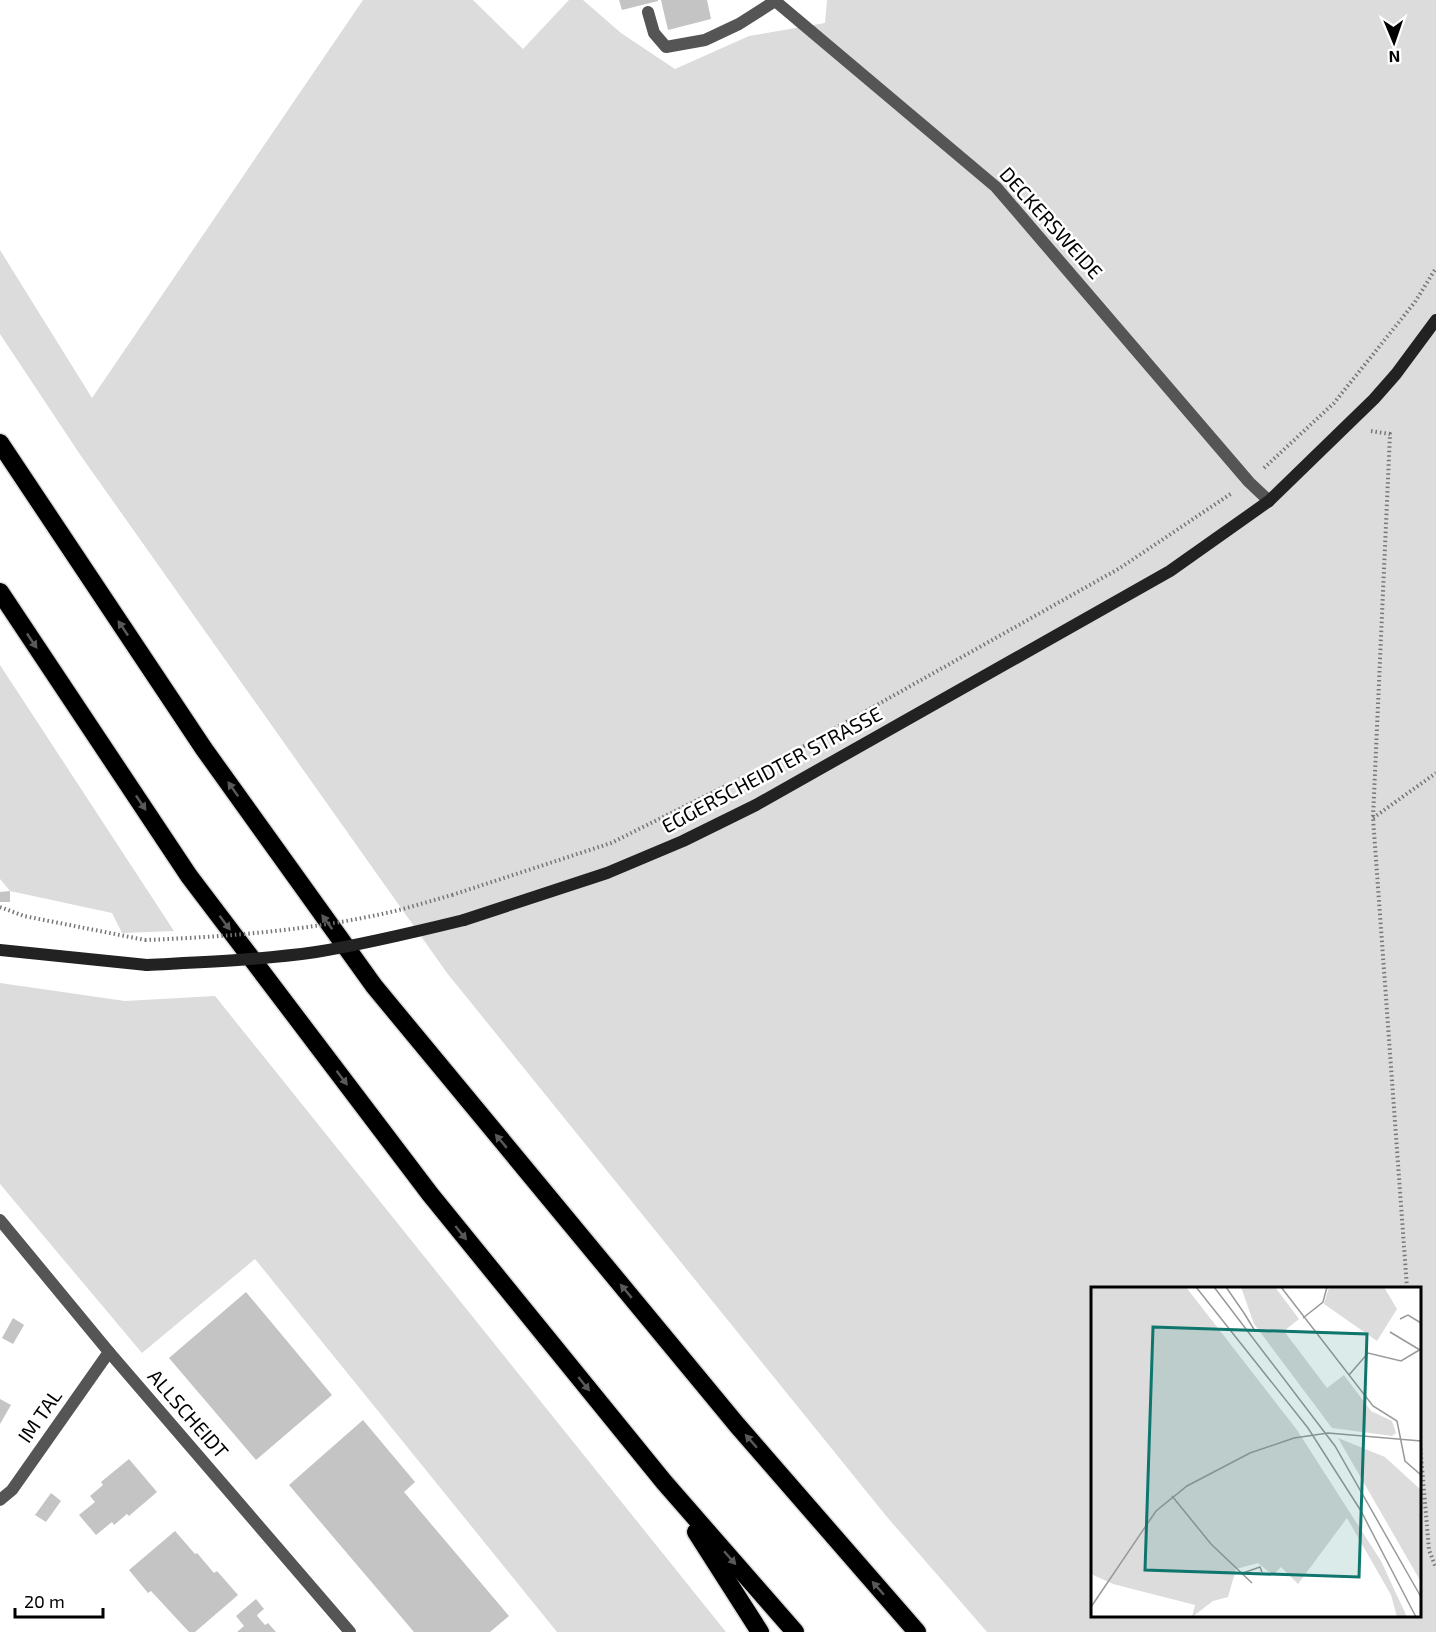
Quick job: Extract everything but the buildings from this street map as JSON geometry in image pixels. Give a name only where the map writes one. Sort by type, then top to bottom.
[{"type":"highway","points":[[0,443],[204,749],[374,986],[737,1425],[917,1632]]},
{"type":"highway","points":[[0,592],[189,876],[430,1194],[664,1482],[795,1632]]},
{"type":"highway","points":[[664,1482],[760,1632]]},
{"type":"street","points":[[648,12],[654,33],[666,47],[705,40],[738,24],[775,0]]},
{"type":"street","name":"DECKERSWEIDE","points":[[775,0],[996,187],[1249,482],[1269,501]]},
{"type":"street","name":"EGGERSCHEIDTER STRASSE","points":[[0,950],[147,965],[237,961],[314,952],[384,940],[464,920],[607,873],[683,841],[756,805],[1170,572],[1269,501],[1347,426],[1396,374],[1436,320]]},
{"type":"street","name":"ALLSCHEIDT","points":[[0,1220],[109,1352],[350,1632]]},
{"type":"street","name":"IM TAL","points":[[0,1500],[12,1490],[109,1352]]},
{"type":"path","points":[[0,907],[24,916],[145,940],[198,938],[278,930],[378,915],[452,895],[611,843],[788,755],[1120,568],[1249,482],[1334,403],[1415,302],[1436,268]]},
{"type":"path","points":[[1347,426],[1390,434],[1373,818],[1407,1287]]},
{"type":"path","points":[[1373,818],[1436,773]]},
{"type":"path","points":[[1421,1465],[1429,1550],[1436,1568]]},
{"type":"shaded area","points":[[363,0],[473,0],[523,49],[569,0],[583,0],[621,33],[675,69],[749,36],[825,23],[827,0],[1436,0],[1436,1632],[987,1632],[887,1517],[447,973],[81,456],[0,334],[0,250],[92,398]]},
{"type":"shaded area","points":[[0,665],[174,931],[122,933],[112,913],[10,891],[0,879]]},
{"type":"shaded area","points":[[0,983],[125,1001],[215,996],[726,1632],[557,1632],[255,1259],[142,1353],[0,1184]]}]
